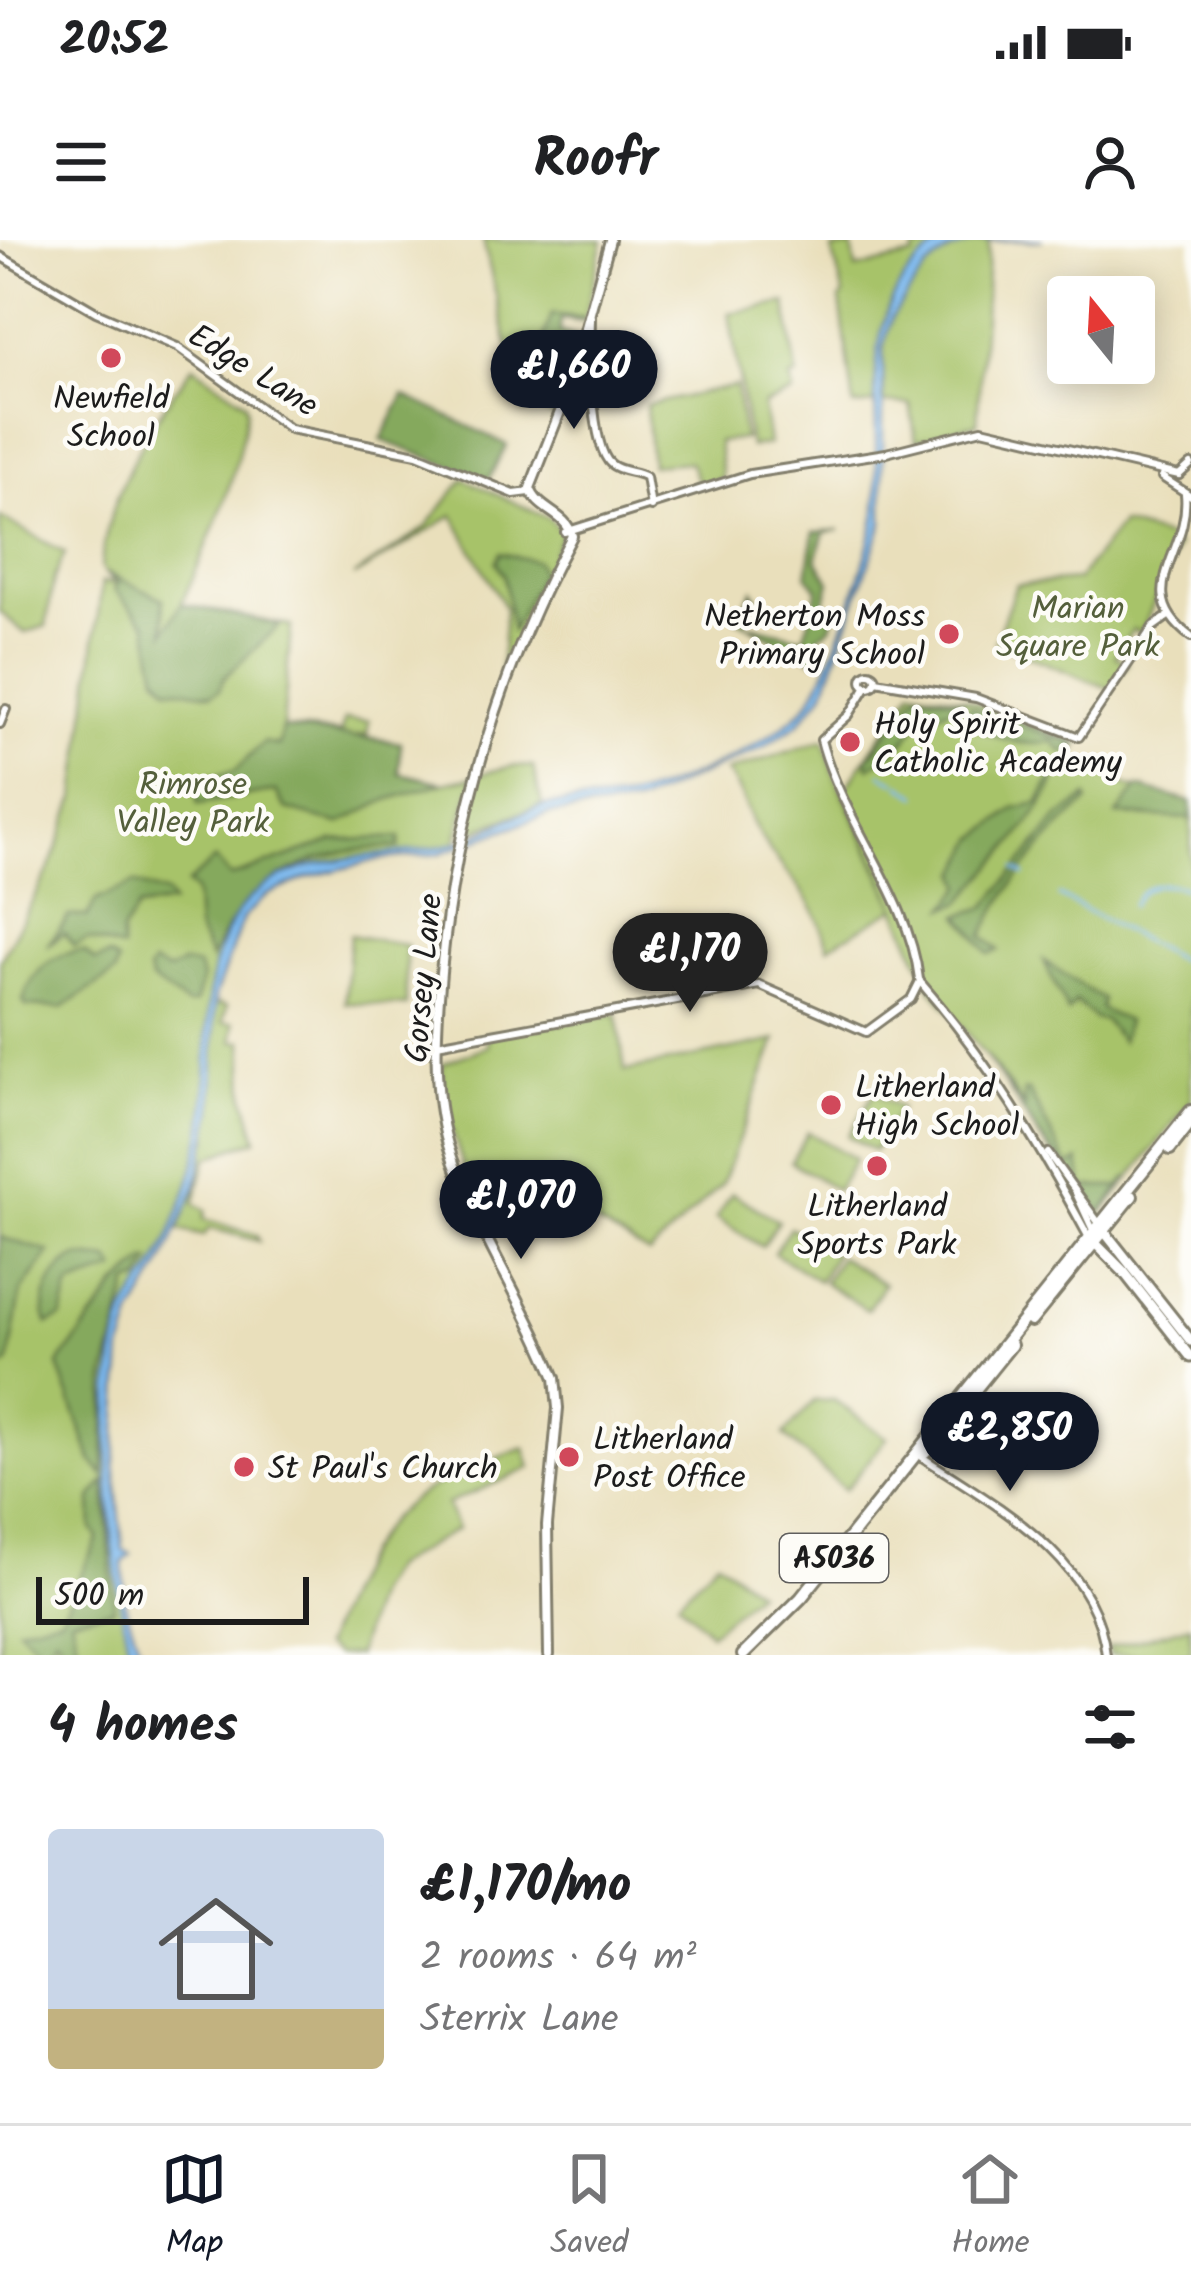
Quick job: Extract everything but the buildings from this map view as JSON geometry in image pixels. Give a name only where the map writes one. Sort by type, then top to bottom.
[{"type":"highway","name":"A5036","points":[[918,1455],[949,1425],[1191,1111]]},
{"type":"highway","name":"A5036","points":[[747,1655],[796,1612],[1061,1271],[1116,1216],[1191,1122]]},
{"type":"main road","points":[[530,492],[574,368],[610,240]]},
{"type":"main road","name":"Edge Lane","points":[[530,492],[568,532]]},
{"type":"main road","name":"Gorsey Lane","points":[[549,1655],[547,1525],[555,1378],[455,1165],[440,1107],[437,1044],[457,855],[485,730],[568,532]]},
{"type":"main road","points":[[1116,1216],[1122,1255]]},
{"type":"main road","points":[[1096,1233],[1122,1255],[1191,1341]]},
{"type":"main road","points":[[1096,1233],[1191,1357]]},
{"type":"street","name":"Edge Lane","points":[[0,256],[96,312],[177,347],[290,429],[416,454],[512,494],[530,492]]},
{"type":"street","points":[[591,307],[591,377],[605,457],[621,470],[646,477],[651,507]]},
{"type":"street","points":[[574,368],[591,377]]},
{"type":"street","points":[[568,532],[753,473],[872,456],[982,429],[1187,469],[1187,495],[1162,594],[1167,617],[1191,638]]},
{"type":"street","points":[[1049,445],[1187,495]]},
{"type":"street","points":[[437,1044],[732,986],[774,987],[860,1032],[882,1024],[907,1003],[916,983],[916,966],[820,740],[849,715],[867,686],[862,680],[867,674],[876,681],[976,698],[1079,736],[1153,627],[1167,617]]},
{"type":"street","points":[[0,724],[6,710]]},
{"type":"street","points":[[916,983],[928,991],[997,1078],[1096,1233]]},
{"type":"street","points":[[1037,1142],[1073,1184],[1096,1233]]},
{"type":"street","points":[[1096,1233],[1139,1187]]},
{"type":"street","points":[[918,1455],[1068,1566],[1088,1596],[1105,1652]]},
{"type":"green space","points":[[483,240],[603,240],[585,318],[552,315],[569,380],[554,416],[537,409],[524,412]]},
{"type":"green space","points":[[925,240],[950,240],[928,254],[898,290],[882,333],[875,404],[854,406],[840,300],[844,295],[832,250],[852,247],[856,269],[914,256],[914,250],[925,248]]},
{"type":"green space","points":[[989,241],[977,423],[916,441],[910,404],[884,403],[883,353],[890,320],[909,287],[937,260],[953,250]]},
{"type":"green space","points":[[786,303],[797,376],[790,378],[793,393],[763,405],[769,444],[750,447],[729,313]]},
{"type":"green space","points":[[552,314],[585,318],[584,322],[561,319],[560,332],[580,338],[569,380],[551,371],[543,339]]},
{"type":"green space","name":"Rimrose Valley Park","points":[[193,366],[245,402],[247,409],[230,485],[181,604],[291,626],[283,728],[341,733],[344,720],[369,721],[367,735],[357,735],[401,743],[399,773],[443,783],[474,777],[455,845],[359,861],[281,886],[252,909],[230,940],[216,983],[215,1003],[227,1006],[223,1022],[234,1023],[233,1041],[243,1041],[245,1097],[257,1139],[207,1158],[194,1204],[206,1210],[204,1219],[257,1235],[259,1241],[209,1228],[204,1236],[179,1230],[209,1137],[210,1103],[189,1196],[121,1339],[112,1453],[120,1595],[136,1655],[0,1655],[0,961],[50,868],[76,797],[102,582],[114,584],[101,568],[112,514],[133,461]]},
{"type":"green space","points":[[736,386],[744,439],[718,442],[722,478],[700,486],[690,462],[651,465],[646,405]]},
{"type":"green space","points":[[404,395],[507,445],[488,480],[381,440]]},
{"type":"green space","points":[[464,479],[550,519],[562,532],[500,683],[505,608],[453,515],[353,577],[426,527]]},
{"type":"green space","points":[[0,517],[65,553],[54,578],[46,626],[25,633],[0,612]]},
{"type":"green space","name":"Marian Square Park","points":[[1121,524],[1170,538],[1177,547],[1141,634],[1133,629],[1115,656],[1128,664],[1110,689],[995,643],[1016,585],[1077,580]]},
{"type":"green space","points":[[840,530],[825,532],[817,555],[830,582],[821,614],[835,612],[831,627],[818,636],[816,661],[736,619],[753,590],[759,600],[753,594],[746,606],[746,624],[804,638],[818,589],[807,575],[814,532]]},
{"type":"green space","points":[[500,553],[536,561],[541,572],[512,631],[504,576],[496,562]]},
{"type":"green space","points":[[107,573],[163,599],[165,632],[181,604],[280,625],[224,678],[219,690],[211,694],[168,687],[157,675],[147,624],[114,590],[118,582]]},
{"type":"green space","points":[[913,689],[967,699],[1079,743],[1072,760],[1128,786],[1191,805],[1191,1101],[1099,1217],[1038,1136],[998,1071],[930,987],[845,789]]},
{"type":"green space","points":[[918,692],[963,701],[918,723],[898,750],[869,767],[867,760]]},
{"type":"green space","points":[[969,706],[1076,745],[1064,753],[1052,741],[1030,744],[993,735],[963,718]]},
{"type":"green space","points":[[282,728],[401,743],[399,773],[443,783],[387,800],[339,824],[286,809],[276,791],[198,804],[195,780],[235,771],[264,742],[279,746]]},
{"type":"green space","points":[[824,740],[835,777],[896,908],[828,947],[813,908],[763,840],[726,772]]},
{"type":"green space","points":[[1054,766],[1055,779],[1036,814],[962,902],[946,908],[963,886],[959,873],[976,839],[1015,808],[1039,803],[1052,775],[1042,770]]},
{"type":"green space","points":[[533,767],[542,805],[465,834],[479,774]]},
{"type":"green space","points":[[1138,787],[1191,802],[1191,819],[1117,815]]},
{"type":"green space","points":[[1087,797],[1088,802],[1043,846],[1003,900],[983,936],[999,950],[989,954],[960,915],[986,907],[1057,819]]},
{"type":"green space","points":[[400,837],[399,847],[339,854],[286,873],[243,908],[211,959],[197,929],[195,891],[187,884],[215,859],[231,877],[332,841]]},
{"type":"green space","points":[[134,883],[166,894],[172,903],[138,908],[122,932],[122,949],[88,939],[74,946],[64,933],[47,946],[69,916],[88,916],[96,900]]},
{"type":"green space","points":[[350,935],[406,945],[406,1006],[345,1003]]},
{"type":"green space","points":[[84,951],[95,961],[109,956],[118,962],[115,973],[62,1008],[26,1006],[27,990],[45,965],[62,955]]},
{"type":"green space","points":[[1044,961],[1102,999],[1101,1009],[1127,1021],[1121,1041],[1104,1020],[1095,1019],[1076,1001],[1068,1012]]},
{"type":"green space","points":[[183,963],[198,966],[202,979],[195,1004],[187,1005],[151,980],[148,971],[153,964],[169,971]]},
{"type":"green space","points":[[617,1014],[625,1071],[776,1040],[722,1184],[649,1254],[523,1180],[482,1184],[467,1179],[444,1103],[442,1064],[488,1046],[486,1034]]},
{"type":"green space","points":[[986,1056],[1025,1107],[1024,1091],[1029,1091],[1068,1166],[1079,1161],[1083,1187],[1119,1187],[1129,1176],[1102,1212],[1041,1138]]},
{"type":"green space","points":[[874,1093],[900,1108],[874,1151],[848,1136]]},
{"type":"green space","points":[[808,1132],[855,1159],[837,1190],[791,1162]]},
{"type":"green space","points":[[732,1193],[778,1221],[762,1247],[716,1218]]},
{"type":"green space","points":[[790,1227],[835,1254],[819,1281],[774,1253]]},
{"type":"green space","points":[[0,1237],[50,1252],[21,1292],[9,1363],[0,1369]]},
{"type":"green space","points":[[78,1257],[110,1260],[116,1270],[70,1286],[62,1317],[48,1324],[44,1305],[50,1285]]},
{"type":"green space","points":[[840,1257],[884,1284],[867,1310],[824,1282]]},
{"type":"green space","points":[[151,1261],[141,1280],[129,1284],[106,1375],[104,1476],[92,1461],[58,1365],[117,1286]]},
{"type":"green space","points":[[834,1400],[887,1438],[845,1490],[784,1435],[814,1401]]},
{"type":"green space","points":[[525,1448],[531,1468],[447,1504],[457,1529],[392,1567],[375,1594],[357,1655],[336,1655],[323,1647],[358,1569],[393,1517],[444,1481]]},
{"type":"green space","points":[[105,1481],[114,1609],[71,1618],[79,1653],[68,1655],[56,1636],[44,1654],[18,1627],[61,1617],[98,1538],[92,1528],[91,1498]]},
{"type":"green space","points":[[717,1560],[757,1591],[710,1633],[678,1601]]},
{"type":"green space","points":[[1191,1625],[1191,1655],[1109,1655],[1108,1648]]},
{"type":"water","points":[[950,240],[1043,240],[980,241],[949,251],[926,269],[892,317],[883,348],[883,523],[824,693],[798,724],[763,747],[636,804],[548,814],[438,854],[380,859],[306,878],[267,895],[243,918],[215,996],[213,1110],[196,1187],[162,1265],[132,1317],[122,1350],[115,1463],[123,1550],[131,1554],[123,1562],[126,1608],[142,1655],[131,1655],[117,1580],[109,1484],[115,1347],[127,1307],[169,1238],[195,1164],[205,1105],[210,989],[232,921],[252,896],[276,879],[305,868],[458,842],[548,805],[620,799],[651,791],[726,760],[793,718],[807,704],[827,666],[873,526],[875,397],[883,324],[896,291],[918,263]]},
{"type":"waterway","points":[[881,774],[897,782]]},
{"type":"waterway","points":[[901,785],[918,796]]},
{"type":"waterway","points":[[1015,869],[1025,875]]},
{"type":"waterway","points":[[1132,906],[1150,887],[1191,889]]},
{"type":"waterway","points":[[1059,896],[1191,966]]},
{"type":"place","name":"Newfield School","points":[[111,358]]},
{"type":"place","name":"Netherton Moss Primary School","points":[[949,634]]},
{"type":"place","name":"Holy Spirit Catholic Academy","points":[[850,742]]},
{"type":"place","name":"Litherland High School","points":[[831,1105]]},
{"type":"place","name":"Litherland Sports Park","points":[[877,1166]]},
{"type":"place","name":"Litherland Post Office","points":[[569,1457]]},
{"type":"place","name":"St Paul's Church","points":[[244,1467]]}]
